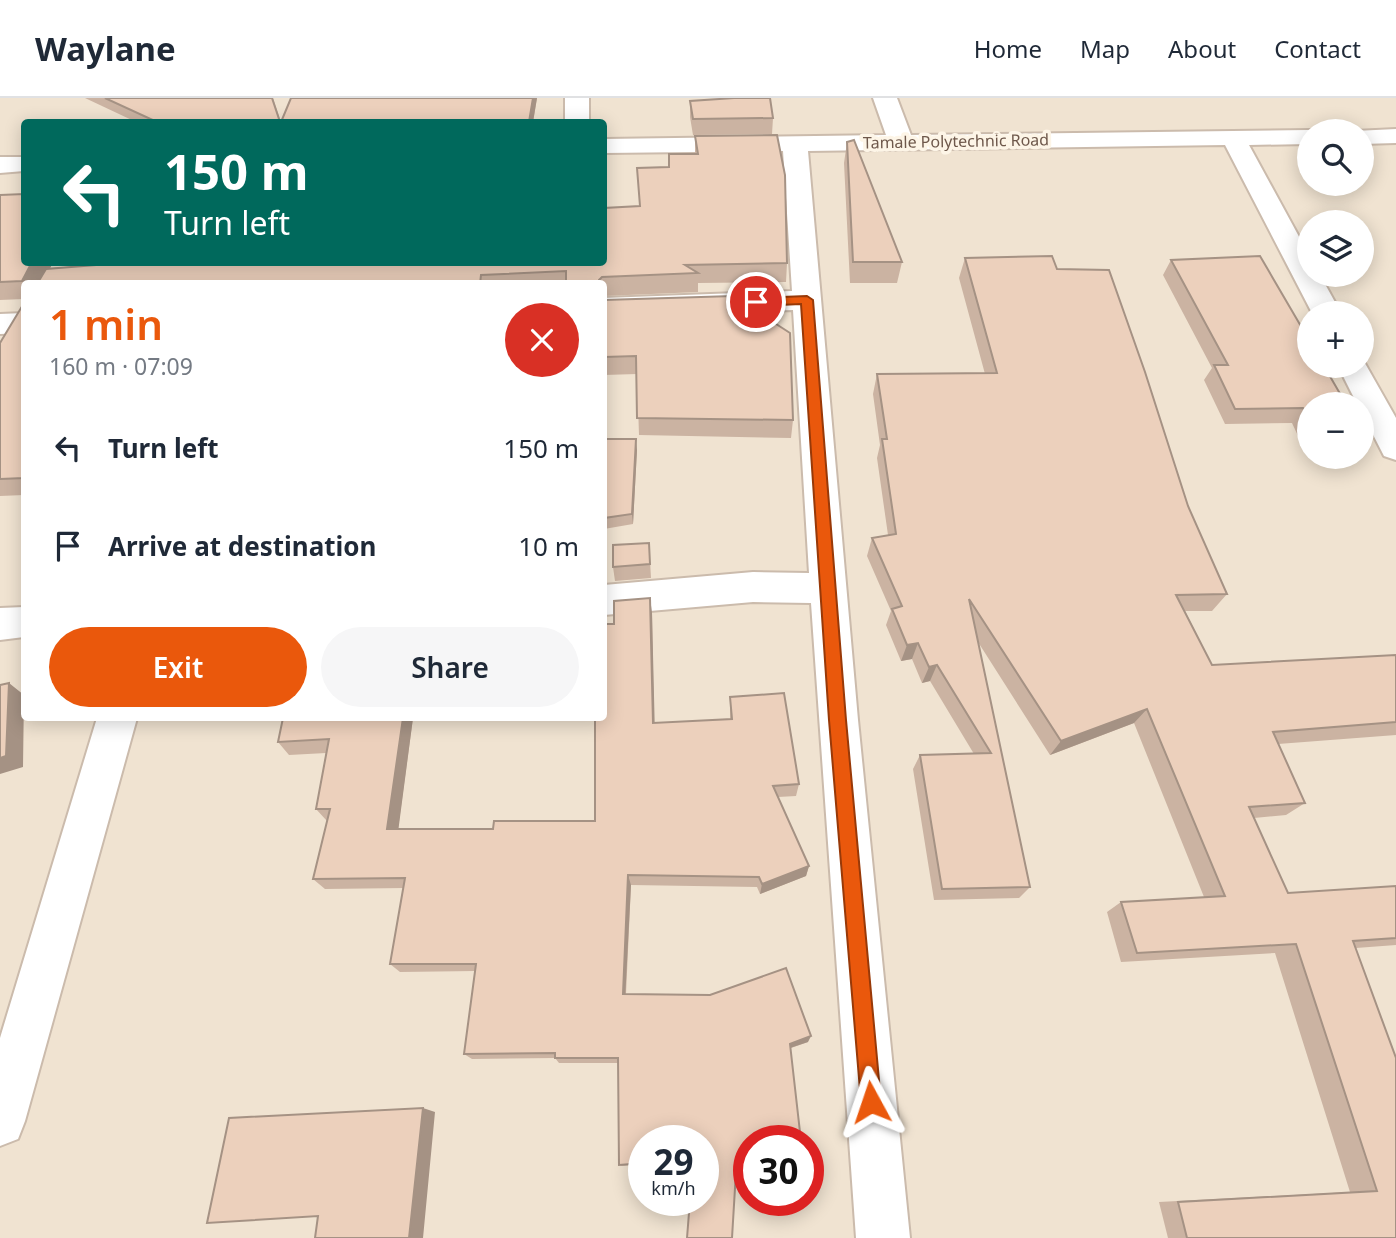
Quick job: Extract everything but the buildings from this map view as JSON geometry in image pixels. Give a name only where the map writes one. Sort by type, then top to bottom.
[{"type":"street","points":[[577,98],[577,119]]},
{"type":"street","points":[[885,98],[901,142]]},
{"type":"street","points":[[1374,136],[1396,136]]},
{"type":"street","name":"Tamale Polytechnic Road","points":[[607,146],[1297,137]]},
{"type":"street","points":[[1233,138],[1320,301]]},
{"type":"street","points":[[795,143],[828,588],[883,1238]]},
{"type":"street","points":[[0,164],[21,164]]},
{"type":"street","points":[[607,307],[807,300]]},
{"type":"street","points":[[0,324],[21,323]]},
{"type":"street","points":[[1374,376],[1396,380]]},
{"type":"street","points":[[1361,378],[1396,448]]},
{"type":"street","points":[[607,600],[753,587],[828,588]]},
{"type":"street","points":[[0,624],[21,622]]},
{"type":"street","points":[[0,1121],[116,721]]},
{"type":"shaded area","points":[[0,98],[1396,98],[1396,1238],[0,1238]]},
{"type":"route","points":[[756,302],[807,300],[838,720],[871,1102]]}]
